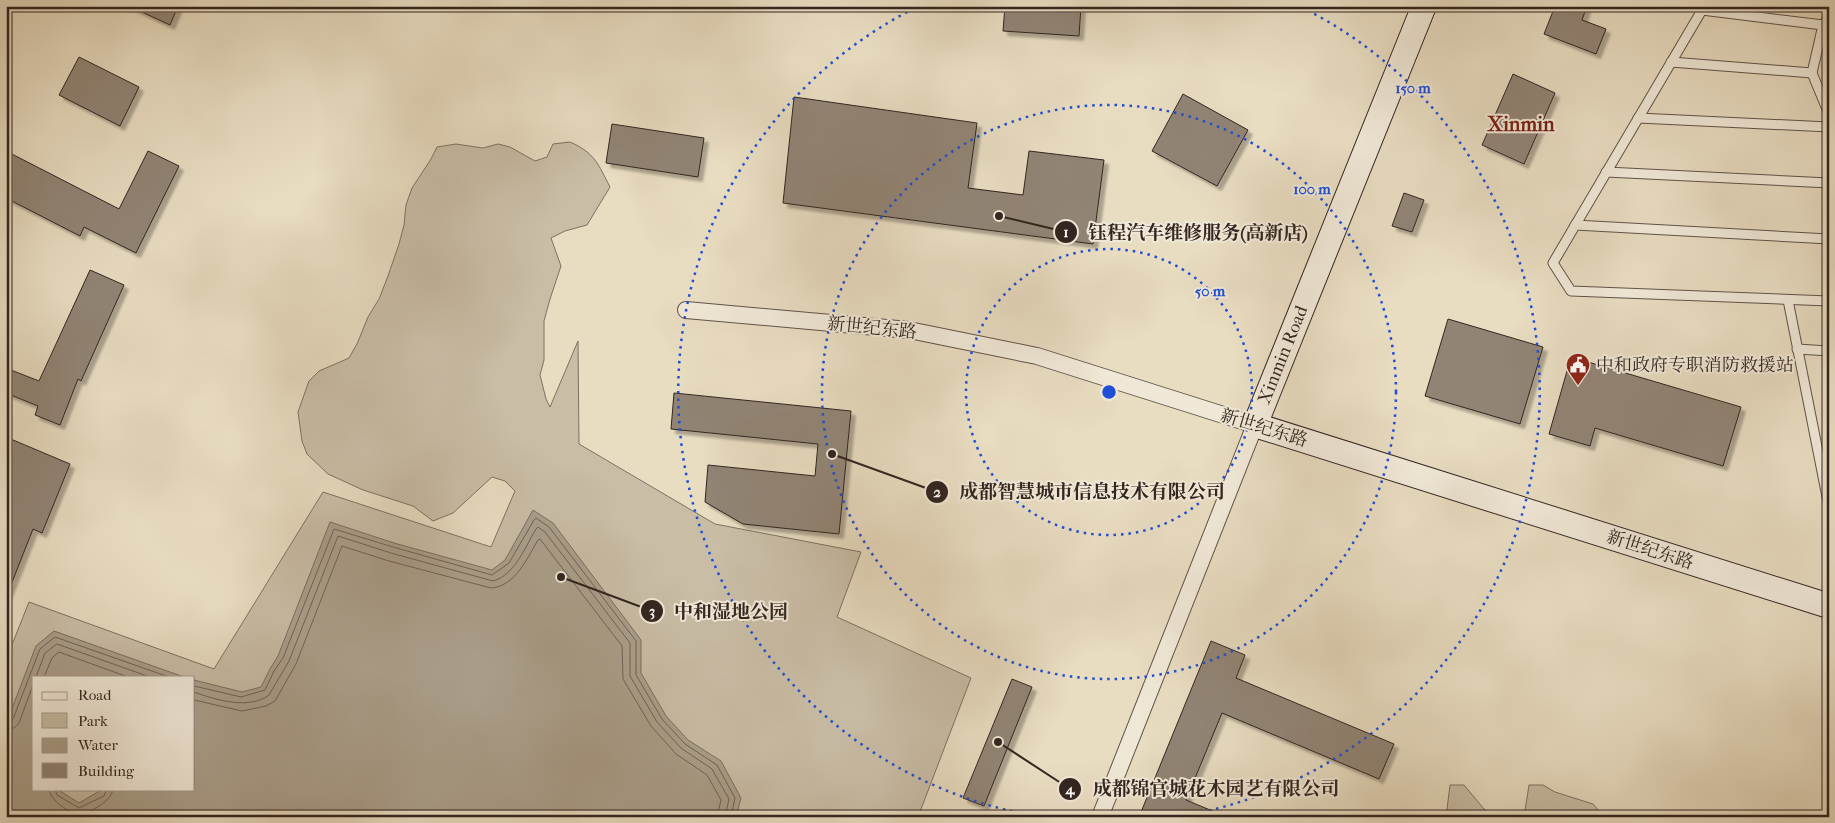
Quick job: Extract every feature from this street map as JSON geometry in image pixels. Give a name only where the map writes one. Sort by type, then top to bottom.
[{"type":"main road","name":"Xinmin Road","points":[[1255,425],[1424,6]]},
{"type":"main road","name":"新世纪东路","points":[[1255,425],[1829,606]]},
{"type":"street","name":"新世纪东路","points":[[686,310],[909,330],[1037,356],[1255,425]]},
{"type":"street","name":"Xinmin Road","points":[[1100,817],[1255,425]]},
{"type":"lane","points":[[1823,25],[1702,10],[1553,263],[1571,292],[1829,301]]},
{"type":"lane","points":[[1829,17],[1823,25],[1812,73],[1829,114]]},
{"type":"lane","points":[[1671,62],[1812,73]]},
{"type":"lane","points":[[1638,118],[1829,127]]},
{"type":"lane","points":[[1606,172],[1829,183]]},
{"type":"lane","points":[[1575,225],[1829,239]]},
{"type":"lane","points":[[1788,300],[1829,507]]},
{"type":"lane","points":[[1797,349],[1829,352]]},
{"type":"green space","points":[[570,142],[585,150],[595,160],[610,187],[587,225],[565,231],[551,238],[561,266],[544,321],[544,360],[540,375],[550,407],[578,341],[579,444],[715,524],[861,552],[837,617],[971,678],[918,817],[6,817],[6,660],[29,602],[214,669],[323,492],[491,547],[515,491],[505,481],[492,477],[453,513],[433,521],[413,506],[363,490],[328,474],[307,454],[302,441],[298,412],[309,381],[319,371],[349,358],[357,344],[388,276],[399,244],[404,225],[406,205],[412,188],[437,147],[456,144],[483,148],[498,144],[510,147],[535,161],[547,157],[553,144]]},
{"type":"green space","points":[[1450,785],[1464,785],[1493,817],[1446,817]]},
{"type":"green space","points":[[1529,785],[1543,785],[1555,792],[1593,804],[1604,817],[1524,817]]},
{"type":"water","points":[[533,510],[553,523],[641,640],[641,673],[666,716],[688,740],[721,761],[741,798],[736,817],[6,817],[6,724],[36,646],[54,631],[181,676],[32,676],[32,790],[59,790],[79,803],[101,790],[195,790],[195,680],[242,692],[261,687],[278,656],[330,522],[394,543],[492,570],[505,560]]},
{"type":"building","points":[[129,6],[178,6],[170,25]]},
{"type":"building","points":[[1005,6],[1081,6],[1079,36],[1003,31]]},
{"type":"building","points":[[1555,6],[1587,6],[1582,20],[1606,29],[1596,54],[1544,34]]},
{"type":"building","points":[[79,57],[139,87],[120,126],[59,95]]},
{"type":"building","points":[[1513,74],[1555,93],[1524,164],[1482,145]]},
{"type":"building","points":[[1183,94],[1248,130],[1217,186],[1152,151]]},
{"type":"building","points":[[794,97],[977,123],[968,188],[1023,195],[1029,151],[1104,160],[1093,244],[783,203]]},
{"type":"building","points":[[612,124],[704,138],[698,177],[606,163]]},
{"type":"building","points":[[6,151],[119,209],[148,151],[179,166],[136,253],[84,227],[80,236],[6,198]]},
{"type":"building","points":[[1404,193],[1424,200],[1412,232],[1392,226]]},
{"type":"building","points":[[90,270],[124,285],[81,381],[78,379],[60,425],[35,415],[38,406],[6,393],[6,368],[39,381]]},
{"type":"building","points":[[1448,319],[1543,347],[1520,424],[1425,396]]},
{"type":"building","points":[[1571,357],[1741,407],[1723,466],[1595,428],[1590,446],[1549,434]]},
{"type":"building","points":[[674,393],[851,411],[839,534],[743,524],[705,502],[708,465],[815,476],[818,444],[671,429]]},
{"type":"building","points":[[6,437],[70,464],[42,533],[33,529],[7,595]]},
{"type":"building","points":[[1211,641],[1245,655],[1236,678],[1394,744],[1379,779],[1222,713],[1186,800],[1227,817],[1139,817]]},
{"type":"building","points":[[1012,679],[1032,687],[984,806],[963,798]]},
{"type":"place","name":"钰程汽车维修服务(高新店)","points":[[999,216]]},
{"type":"place","name":"中和政府专职消防救援站","points":[[1578,386]]},
{"type":"place","name":"成都智慧城市信息技术有限公司","points":[[832,454]]},
{"type":"place","name":"中和湿地公园","points":[[561,577]]},
{"type":"place","name":"成都锦官城花木园艺有限公司","points":[[998,742]]},
{"type":"district","name":"Xinmin","points":[[1521,124]]}]
